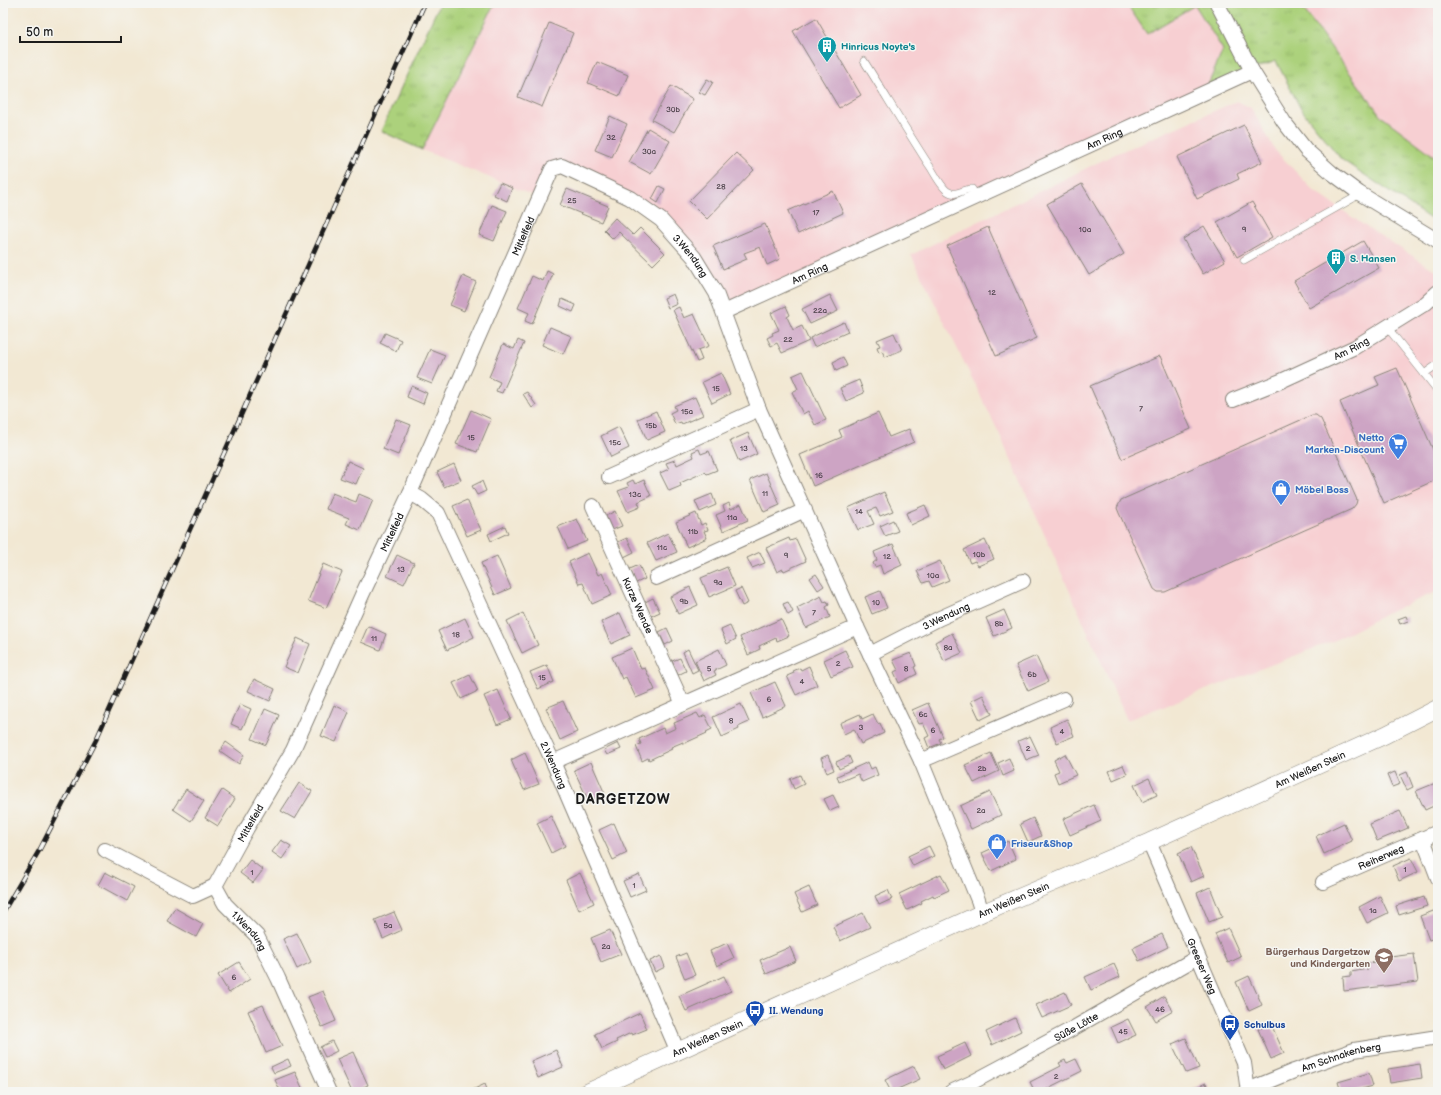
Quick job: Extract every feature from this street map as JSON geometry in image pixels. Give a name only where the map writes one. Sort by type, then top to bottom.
[{"type":"street","points":[[1217,3],[1252,71],[1284,122],[1306,150],[1332,173],[1359,193],[1438,241]]},
{"type":"street","name":"Am Ring","points":[[724,312],[1252,71]]},
{"type":"street","name":"3.Wendung","points":[[552,169],[562,166],[630,198],[661,220],[694,257],[716,293],[760,409],[856,627],[920,761],[978,900],[982,913]]},
{"type":"street","name":"Mittelfeld","points":[[215,886],[293,750],[362,595],[410,494],[552,169]]},
{"type":"street","name":"Am Ring","points":[[1233,400],[1355,346],[1426,303],[1438,292]]},
{"type":"street","points":[[609,477],[760,409]]},
{"type":"street","name":"2.Wendung","points":[[410,494],[421,499],[438,513],[553,762],[678,1052]]},
{"type":"street","name":"Kurze Wende","points":[[592,506],[683,704]]},
{"type":"street","points":[[656,578],[805,510]]},
{"type":"street","name":"3.Wendung","points":[[870,654],[940,618],[1023,581]]},
{"type":"street","points":[[553,762],[856,627]]},
{"type":"street","points":[[920,761],[1064,699]]},
{"type":"street","name":"Am Weißen Stein","points":[[588,1092],[982,913],[1149,842],[1385,735],[1438,708]]},
{"type":"street","name":"Reiherweg","points":[[1323,882],[1438,832]]},
{"type":"street","points":[[1423,839],[1438,878]]},
{"type":"street","name":"Greeser Weg","points":[[1149,842],[1244,1063],[1248,1091]]},
{"type":"street","points":[[105,850],[193,896],[215,886]]},
{"type":"street","name":"1.Wendung","points":[[215,886],[225,904],[257,936],[278,978],[329,1092]]},
{"type":"street","name":"Süße Lötte","points":[[951,1092],[972,1088],[1198,957]]},
{"type":"street","name":"Am Schnakenberg","points":[[1248,1091],[1294,1071],[1354,1050],[1438,1037]]},
{"type":"lane","points":[[864,61],[904,128],[948,192],[955,194],[968,188],[972,189],[976,196]]},
{"type":"lane","points":[[1244,260],[1352,200],[1359,193]]},
{"type":"lane","points":[[1387,327],[1438,391]]},
{"type":"lane","points":[[1424,374],[1438,364]]},
{"type":"shaded area","points":[[495,3],[1126,3],[1147,34],[1195,5],[1224,50],[1208,85],[724,312],[661,220],[562,166],[539,198],[422,150]]},
{"type":"shaded area","points":[[1299,3],[1438,3],[1438,159],[1381,116]]},
{"type":"shaded area","points":[[1237,101],[1251,108],[1275,150],[1313,190],[1365,226],[1438,272],[1438,591],[1392,611],[1333,641],[1127,720],[999,433],[911,255],[1113,155]]},
{"type":"green space","points":[[440,3],[495,3],[422,150],[381,131]]},
{"type":"green space","points":[[1126,3],[1299,3],[1381,116],[1438,159],[1438,224],[1341,159],[1301,109],[1276,61],[1208,85],[1223,50],[1195,5],[1147,34]]},
{"type":"building","name":"Hinricus Noyte's","points":[[816,18],[861,95],[839,108],[793,31]]},
{"type":"building","points":[[549,23],[573,33],[542,107],[518,97]]},
{"type":"building","points":[[597,62],[628,75],[619,96],[588,83]]},
{"type":"building","points":[[707,79],[713,82],[705,95],[699,92]]},
{"type":"building","points":[[671,86],[693,99],[674,132],[652,120]]},
{"type":"building","points":[[610,116],[627,124],[612,157],[595,150]]},
{"type":"building","points":[[1244,125],[1262,162],[1237,174],[1239,179],[1197,199],[1177,157]]},
{"type":"building","points":[[648,128],[670,141],[651,174],[629,162]]},
{"type":"building","points":[[736,153],[754,170],[707,219],[689,201]]},
{"type":"building","points":[[500,183],[512,188],[507,201],[494,195]]},
{"type":"building","points":[[1082,184],[1124,254],[1089,275],[1047,204]]},
{"type":"building","points":[[659,186],[665,189],[658,203],[652,199]]},
{"type":"building","points":[[567,189],[608,206],[601,222],[560,205]]},
{"type":"building","points":[[833,191],[843,213],[798,234],[788,211]]},
{"type":"building","points":[[1252,202],[1272,237],[1237,257],[1217,222]]},
{"type":"building","points":[[492,205],[507,211],[494,241],[479,235]]},
{"type":"building","points":[[615,218],[633,235],[640,228],[665,253],[653,265],[619,232],[613,239],[604,230]]},
{"type":"building","points":[[765,224],[780,259],[767,265],[760,247],[744,253],[747,259],[723,269],[713,246]]},
{"type":"building","points":[[1204,226],[1225,261],[1203,274],[1183,239]]},
{"type":"building","points":[[988,227],[1037,338],[996,356],[947,246]]},
{"type":"building","name":"S. Hansen","points":[[1363,241],[1379,268],[1309,308],[1294,281]]},
{"type":"building","points":[[547,271],[553,274],[532,324],[525,321],[529,313],[518,308],[532,276],[543,281]]},
{"type":"building","points":[[463,276],[476,282],[464,311],[450,305]]},
{"type":"building","points":[[673,294],[677,304],[668,308],[664,298]]},
{"type":"building","points":[[830,295],[838,311],[810,324],[802,309]]},
{"type":"building","points":[[562,299],[576,305],[573,312],[560,306]]},
{"type":"building","points":[[786,306],[790,315],[787,317],[793,330],[802,326],[809,341],[782,353],[777,343],[771,346],[767,338],[773,335],[772,333],[779,330],[771,313]]},
{"type":"building","points":[[679,307],[684,318],[694,314],[709,346],[698,350],[702,360],[697,362],[673,310]]},
{"type":"building","points":[[844,322],[848,332],[814,347],[810,338]]},
{"type":"building","points":[[550,327],[571,336],[563,354],[542,345]]},
{"type":"building","points":[[385,333],[401,340],[396,351],[380,343]]},
{"type":"building","points":[[894,333],[902,350],[885,357],[882,351],[879,352],[877,347],[880,346],[877,340]]},
{"type":"building","points":[[518,340],[524,343],[502,393],[496,391],[500,382],[489,377],[503,344],[514,349]]},
{"type":"building","points":[[430,349],[445,355],[432,384],[417,378]]},
{"type":"building","points":[[1160,356],[1191,429],[1122,459],[1090,386]]},
{"type":"building","points":[[843,357],[847,366],[836,371],[833,362]]},
{"type":"building","points":[[1397,368],[1438,461],[1438,479],[1384,503],[1340,402],[1379,385],[1375,377]]},
{"type":"building","points":[[803,371],[826,420],[815,425],[808,411],[803,414],[792,392],[798,389],[792,376]]},
{"type":"building","points":[[721,373],[730,394],[712,403],[702,382]]},
{"type":"building","points":[[859,380],[864,393],[846,401],[840,388]]},
{"type":"building","points":[[411,386],[427,393],[423,404],[407,397]]},
{"type":"building","points":[[527,392],[536,405],[532,408],[523,394]]},
{"type":"building","points":[[695,397],[703,415],[682,424],[681,422],[675,424],[670,413],[676,410],[674,406]]},
{"type":"building","points":[[471,410],[491,419],[477,452],[456,444]]},
{"type":"building","points":[[656,411],[665,432],[647,440],[638,419]]},
{"type":"building","points":[[878,413],[889,437],[909,429],[914,442],[813,486],[800,455],[842,437],[839,430]]},
{"type":"building","points":[[1312,415],[1316,415],[1321,419],[1357,500],[1352,509],[1165,592],[1158,592],[1154,589],[1117,508],[1121,500]]},
{"type":"building","points":[[396,419],[411,425],[398,455],[383,449]]},
{"type":"building","points":[[619,427],[629,448],[611,457],[601,436]]},
{"type":"building","points":[[748,433],[757,454],[739,462],[730,441]]},
{"type":"building","points":[[699,449],[701,454],[709,451],[717,470],[707,474],[705,472],[680,483],[681,486],[669,491],[660,473],[669,469],[666,463],[675,460],[677,465],[694,457],[692,452]]},
{"type":"building","points":[[348,461],[363,468],[356,484],[340,478]]},
{"type":"building","points":[[454,464],[461,480],[444,487],[437,472]]},
{"type":"building","points":[[766,473],[780,505],[764,512],[750,480]]},
{"type":"building","points":[[633,480],[635,484],[644,480],[651,496],[638,502],[640,507],[628,512],[618,491],[629,487],[627,483]]},
{"type":"building","points":[[482,481],[486,491],[477,495],[472,486]]},
{"type":"building","points":[[884,492],[893,511],[880,516],[876,508],[868,511],[874,524],[858,530],[848,508]]},
{"type":"building","points":[[332,493],[356,502],[359,494],[373,500],[360,530],[346,524],[349,518],[326,509]]},
{"type":"building","points":[[712,494],[716,505],[700,512],[695,501]]},
{"type":"building","points":[[467,500],[481,530],[467,536],[453,506]]},
{"type":"building","points":[[729,503],[731,509],[741,504],[748,520],[723,531],[716,515],[725,511],[723,506]]},
{"type":"building","points":[[925,505],[930,516],[911,525],[906,513]]},
{"type":"building","points":[[615,511],[622,526],[612,530],[606,516]]},
{"type":"building","points":[[696,513],[701,525],[705,523],[708,530],[704,531],[707,538],[687,547],[676,522]]},
{"type":"building","points":[[577,519],[587,541],[568,549],[558,527]]},
{"type":"building","points":[[893,520],[898,531],[885,536],[880,526]]},
{"type":"building","points":[[505,526],[508,533],[491,541],[488,534]]},
{"type":"building","points":[[668,533],[677,552],[656,561],[647,543]]},
{"type":"building","points":[[627,538],[634,552],[624,557],[618,542]]},
{"type":"building","points":[[789,538],[790,541],[796,539],[806,561],[784,571],[783,569],[777,572],[766,548]]},
{"type":"building","points":[[985,540],[994,559],[978,566],[975,561],[970,563],[964,550]]},
{"type":"building","points":[[893,544],[902,565],[883,574],[880,565],[875,567],[873,563],[877,560],[874,552]]},
{"type":"building","points":[[760,552],[765,563],[752,568],[747,558]]},
{"type":"building","points":[[588,553],[598,575],[602,573],[612,595],[592,604],[583,583],[579,584],[569,562]]},
{"type":"building","points":[[397,555],[414,563],[404,584],[387,576]]},
{"type":"building","points":[[497,556],[511,588],[495,595],[481,563]]},
{"type":"building","points":[[940,561],[949,580],[932,587],[929,581],[923,583],[917,571]]},
{"type":"building","points":[[323,564],[342,572],[326,608],[308,601]]},
{"type":"building","points":[[639,565],[645,579],[636,583],[630,569]]},
{"type":"building","points":[[727,567],[735,586],[709,597],[701,578]]},
{"type":"building","points":[[816,574],[824,586],[818,590],[810,578]]},
{"type":"building","points":[[690,587],[698,605],[678,614],[670,597]]},
{"type":"building","points":[[741,588],[748,603],[742,606],[735,591]]},
{"type":"building","points":[[880,591],[887,608],[872,614],[865,597]]},
{"type":"building","points":[[821,596],[824,602],[827,601],[829,605],[826,607],[830,617],[806,628],[797,608]]},
{"type":"building","points":[[653,598],[660,612],[651,616],[645,602]]},
{"type":"building","points":[[788,602],[793,612],[788,615],[783,604]]},
{"type":"building","points":[[1004,610],[1012,628],[994,636],[986,618]]},
{"type":"building","points":[[523,613],[538,645],[522,653],[507,621]]},
{"type":"building","points":[[620,613],[630,635],[611,644],[601,622]]},
{"type":"building","points":[[1406,616],[1408,621],[1400,624],[1398,619]]},
{"type":"building","points":[[465,618],[474,637],[447,650],[438,631]]},
{"type":"building","points":[[781,619],[789,636],[777,641],[776,638],[759,646],[760,649],[748,655],[740,637]]},
{"type":"building","points":[[368,626],[386,634],[380,650],[361,642]]},
{"type":"building","points":[[730,626],[736,639],[727,644],[721,630]]},
{"type":"building","points":[[667,628],[673,641],[665,645],[659,632]]},
{"type":"building","points":[[952,633],[962,653],[944,661],[935,642]]},
{"type":"building","points":[[297,638],[310,644],[298,673],[284,667]]},
{"type":"building","points":[[632,648],[641,669],[645,668],[655,690],[636,698],[626,677],[622,679],[612,657]]},
{"type":"building","points":[[688,649],[698,670],[692,673],[683,652]]},
{"type":"building","points":[[719,649],[726,665],[714,671],[716,675],[704,681],[695,661]]},
{"type":"building","points":[[845,650],[853,667],[831,676],[824,660]]},
{"type":"building","points":[[911,653],[916,666],[914,667],[917,674],[899,683],[894,672],[898,670],[893,660]]},
{"type":"building","points":[[1036,656],[1048,682],[1028,691],[1016,665]]},
{"type":"building","points":[[680,658],[686,671],[678,675],[672,661]]},
{"type":"building","points":[[547,665],[554,682],[538,689],[530,672]]},
{"type":"building","points":[[809,666],[817,685],[796,695],[787,676],[794,673],[793,671],[800,668],[801,670]]},
{"type":"building","points":[[470,675],[478,691],[461,699],[453,683]]},
{"type":"building","points":[[254,679],[275,689],[270,701],[248,691]]},
{"type":"building","points":[[775,682],[786,706],[762,717],[751,693]]},
{"type":"building","points":[[498,690],[511,719],[497,725],[484,696]]},
{"type":"building","points":[[983,695],[992,714],[980,720],[971,701]]},
{"type":"building","points":[[563,701],[577,732],[560,740],[546,708]]},
{"type":"building","points":[[928,703],[943,737],[939,739],[941,743],[929,748],[925,738],[929,736],[923,723],[919,724],[912,710]]},
{"type":"building","points":[[240,704],[251,709],[242,729],[231,724]]},
{"type":"building","points":[[741,704],[749,722],[738,727],[739,729],[722,737],[713,717]]},
{"type":"building","points":[[334,705],[349,712],[336,742],[321,736]]},
{"type":"building","points":[[265,709],[279,715],[266,745],[252,739]]},
{"type":"building","points":[[697,713],[700,718],[705,715],[712,729],[706,732],[707,733],[683,744],[683,742],[671,747],[672,749],[649,760],[648,758],[642,761],[636,746],[641,744],[639,739],[663,728],[665,733],[676,728],[674,723]]},
{"type":"building","points":[[860,714],[862,719],[873,714],[878,724],[880,723],[884,733],[861,744],[854,729],[844,734],[840,723]]},
{"type":"building","points":[[1067,719],[1074,736],[1057,743],[1050,727]]},
{"type":"building","points":[[1030,736],[1039,755],[1026,760],[1018,741]]},
{"type":"building","points":[[226,742],[244,755],[239,764],[220,751]]},
{"type":"building","points":[[618,743],[621,749],[607,755],[604,750]]},
{"type":"building","points":[[525,753],[539,784],[524,790],[511,760]]},
{"type":"building","points":[[991,753],[999,771],[974,783],[965,765]]},
{"type":"building","points":[[1065,754],[1076,775],[1058,783],[1054,773],[1059,771],[1054,760]]},
{"type":"building","points":[[828,755],[834,770],[827,773],[821,758]]},
{"type":"building","points":[[849,756],[852,763],[839,769],[836,762]]},
{"type":"building","points":[[1009,758],[1014,771],[1003,776],[998,763]]},
{"type":"building","points":[[591,762],[605,794],[589,802],[574,770]]},
{"type":"building","points":[[868,762],[871,769],[875,767],[878,775],[862,782],[858,774],[839,782],[837,776]]},
{"type":"building","points":[[1123,765],[1127,774],[1113,780],[1109,771]]},
{"type":"building","points":[[1395,772],[1400,784],[1392,787],[1387,775]]},
{"type":"building","points":[[1407,772],[1413,787],[1407,790],[1400,775]]},
{"type":"building","points":[[800,775],[804,784],[794,789],[790,779]]},
{"type":"building","points":[[1149,778],[1157,795],[1142,802],[1134,785]]},
{"type":"building","points":[[1438,782],[1438,804],[1425,810],[1416,791]]},
{"type":"building","points":[[299,783],[312,791],[295,819],[281,811]]},
{"type":"building","points":[[186,789],[204,801],[191,821],[173,809]]},
{"type":"building","points":[[222,790],[235,799],[218,826],[205,818]]},
{"type":"building","points":[[990,792],[1001,815],[971,829],[960,806]]},
{"type":"building","points":[[833,795],[839,807],[830,811],[824,799]]},
{"type":"building","points":[[1094,805],[1101,821],[1070,835],[1063,819]]},
{"type":"building","points":[[1400,811],[1408,828],[1377,841],[1370,824]]},
{"type":"building","points":[[551,816],[565,846],[551,853],[537,823]]},
{"type":"building","points":[[1033,818],[1041,836],[1028,842],[1020,824]]},
{"type":"building","points":[[614,823],[627,853],[613,860],[599,830]]},
{"type":"building","points":[[1344,823],[1352,841],[1324,854],[1316,836]]},
{"type":"building","points":[[281,840],[291,846],[282,859],[272,852]]},
{"type":"building","points":[[1008,841],[1016,859],[991,871],[982,853]]},
{"type":"building","points":[[929,846],[934,856],[913,866],[908,856]]},
{"type":"building","points":[[1191,847],[1204,876],[1191,882],[1178,853]]},
{"type":"building","points":[[1411,858],[1418,872],[1399,881],[1393,866]]},
{"type":"building","points":[[250,860],[263,870],[253,883],[240,873]]},
{"type":"building","points":[[105,872],[134,887],[127,901],[98,885]]},
{"type":"building","points":[[580,873],[594,903],[579,910],[566,880]]},
{"type":"building","points":[[639,874],[646,890],[630,897],[623,881]]},
{"type":"building","points":[[941,874],[949,890],[934,897],[933,895],[921,901],[922,903],[907,910],[899,894]]},
{"type":"building","points":[[809,887],[817,905],[802,912],[794,894]]},
{"type":"building","points":[[1210,887],[1222,917],[1209,922],[1197,893]]},
{"type":"building","points":[[888,890],[892,899],[879,905],[875,896]]},
{"type":"building","points":[[1380,896],[1388,913],[1367,923],[1359,907]]},
{"type":"building","points":[[1424,897],[1427,906],[1399,915],[1396,906]]},
{"type":"building","points":[[175,908],[203,924],[196,937],[167,921]]},
{"type":"building","points":[[1436,910],[1438,916],[1438,937],[1429,940],[1420,916]]},
{"type":"building","points":[[394,912],[402,930],[383,939],[375,920]]},
{"type":"building","points":[[863,913],[870,927],[840,941],[833,927]]},
{"type":"building","points":[[1228,928],[1241,957],[1228,963],[1215,934]]},
{"type":"building","points":[[610,930],[621,954],[601,962],[591,938]]},
{"type":"building","points":[[297,933],[311,962],[297,969],[283,939]]},
{"type":"building","points":[[1162,934],[1168,947],[1139,961],[1133,948]]},
{"type":"building","points":[[727,943],[734,958],[717,966],[710,951]]},
{"type":"building","points":[[790,947],[796,961],[766,974],[760,960]]},
{"type":"building","points":[[686,953],[695,975],[685,979],[676,957]]},
{"type":"building","name":"Bürgerhaus Dargetzow und Kindergarten","points":[[1414,954],[1418,982],[1344,991],[1343,977],[1351,976],[1351,972],[1368,969],[1368,963],[1382,961],[1382,958]]},
{"type":"building","points":[[661,956],[665,967],[655,972],[650,961]]},
{"type":"building","points":[[239,962],[250,979],[229,993],[218,975]]},
{"type":"building","points":[[1114,964],[1120,977],[1091,990],[1085,977]]},
{"type":"building","points":[[724,976],[731,991],[686,1011],[679,996]]},
{"type":"building","points":[[1249,976],[1262,1005],[1249,1011],[1236,982]]},
{"type":"building","points":[[323,991],[336,1021],[322,1027],[308,997]]},
{"type":"building","points":[[1065,992],[1071,1005],[1042,1018],[1036,1005]]},
{"type":"building","points":[[1164,996],[1173,1011],[1156,1021],[1147,1007]]},
{"type":"building","points":[[263,1005],[282,1046],[266,1053],[248,1011]]},
{"type":"building","points":[[640,1013],[647,1029],[632,1035],[631,1033],[602,1049],[595,1034]]},
{"type":"building","points":[[1015,1018],[1021,1031],[992,1045],[986,1032]]},
{"type":"building","points":[[1128,1019],[1136,1035],[1118,1043],[1111,1027]]},
{"type":"building","points":[[1271,1024],[1284,1053],[1271,1059],[1258,1029]]},
{"type":"building","points":[[1186,1038],[1199,1068],[1186,1073],[1172,1044]]},
{"type":"building","points":[[332,1041],[337,1051],[325,1057],[320,1047]]},
{"type":"building","points":[[965,1043],[971,1056],[943,1070],[937,1056]]},
{"type":"building","points":[[556,1050],[563,1067],[538,1078],[531,1061]]},
{"type":"building","points":[[353,1052],[368,1085],[352,1092],[337,1059]]},
{"type":"building","points":[[288,1059],[291,1066],[274,1073],[271,1067]]},
{"type":"building","points":[[1076,1059],[1082,1071],[1040,1092],[1035,1092],[1030,1082],[1061,1066],[1059,1063],[1065,1060],[1067,1063]]},
{"type":"building","points":[[1420,1064],[1422,1078],[1390,1083],[1388,1069]]},
{"type":"building","points":[[914,1066],[920,1079],[891,1092],[885,1080]]},
{"type":"building","points":[[295,1072],[304,1092],[281,1092],[275,1080]]},
{"type":"building","points":[[1369,1073],[1373,1086],[1351,1092],[1341,1092],[1338,1082]]},
{"type":"building","points":[[1206,1083],[1210,1092],[1194,1092],[1193,1089]]},
{"type":"building","points":[[485,1084],[488,1092],[468,1092]]},
{"type":"railway","points":[[3,912],[40,849],[96,740],[425,3]]},
{"type":"place","name":"Hinricus Noyte's","points":[[827,63]]},
{"type":"place","name":"S. Hansen","points":[[1336,275]]},
{"type":"place","name":"Netto Marken-Discount","points":[[1398,460]]},
{"type":"place","name":"Möbel Boss","points":[[1281,506]]},
{"type":"place","name":"Friseur&Shop","points":[[997,860]]},
{"type":"place","name":"Bürgerhaus Dargetzow und Kindergarten","points":[[1384,974]]},
{"type":"place","name":"II. Wendung","points":[[755,1027]]},
{"type":"place","name":"Schulbus","points":[[1230,1041]]},
{"type":"district","name":"DARGETZOW","points":[[623,799]]}]
